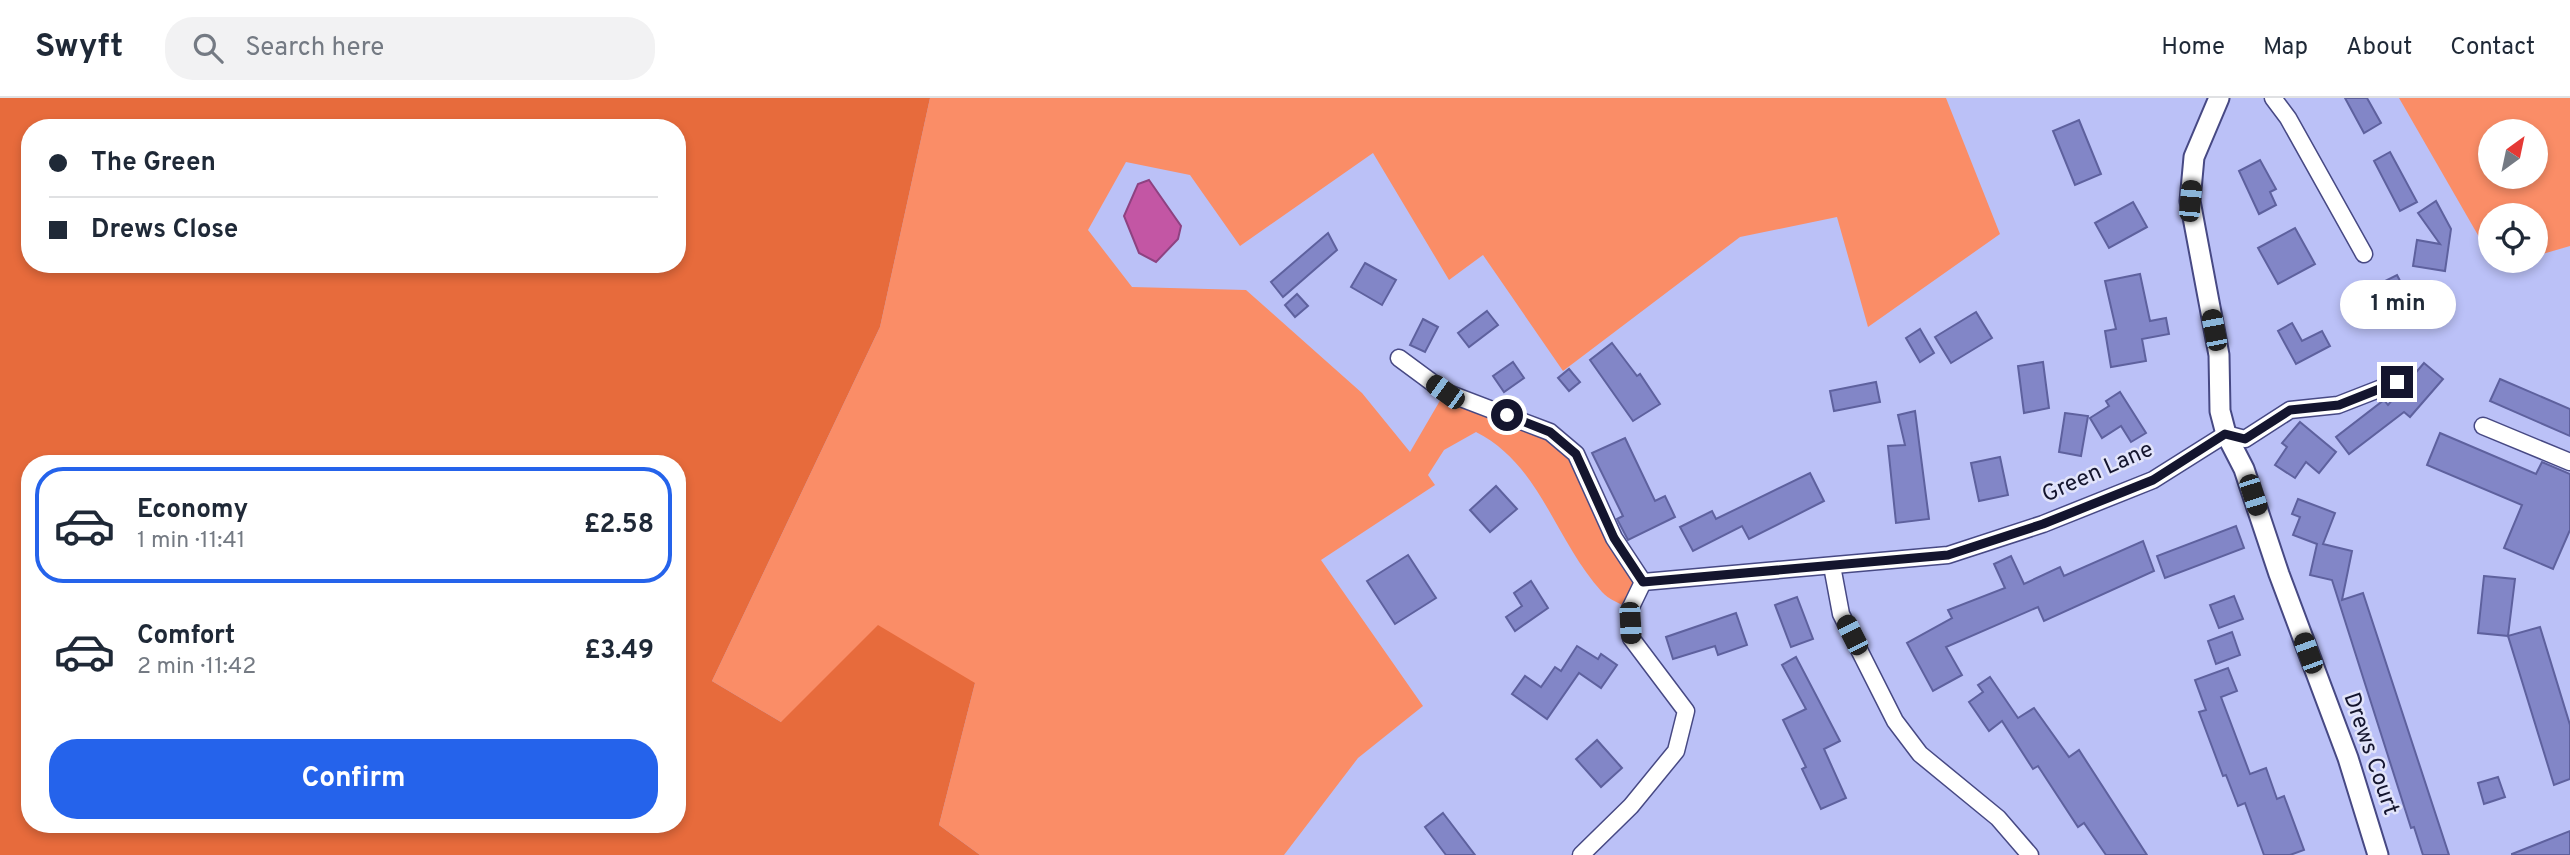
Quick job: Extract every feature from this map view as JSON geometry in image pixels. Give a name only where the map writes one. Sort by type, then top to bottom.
[{"type":"street","points":[[2219,98],[2194,157],[2190,201],[2219,355],[2220,411],[2225,434],[2245,439],[2290,410],[2339,405],[2397,382]]},
{"type":"street","points":[[2273,98],[2288,118],[2364,254]]},
{"type":"street","points":[[1399,358],[1445,392],[1550,432],[1576,454],[1614,538],[1643,582],[1630,608],[1631,638],[1686,711],[1676,751],[1631,806],[1581,855]]},
{"type":"street","points":[[2483,426],[2570,462]]},
{"type":"street","name":"Green Lane","points":[[1643,582],[1948,555],[2043,524],[2153,480],[2225,434]]},
{"type":"street","name":"Drews Court","points":[[2225,434],[2244,469],[2279,574],[2348,758],[2378,855]]},
{"type":"street","points":[[1832,566],[1841,614],[1895,721],[1920,754],[1998,818],[2030,855]]},
{"type":"shaded area","points":[[0,98],[930,98],[880,327],[712,681],[781,722],[878,625],[975,683],[939,825],[980,855],[0,855]]},
{"type":"shaded area","points":[[930,98],[1946,98],[2000,234],[1868,327],[1837,217],[1740,237],[1563,371],[1483,255],[1449,280],[1373,153],[1240,246],[1190,175],[1126,162],[1088,230],[1132,287],[1246,290],[1362,393],[1410,452],[1445,392],[1550,432],[1576,454],[1643,582],[1630,609],[1605,595],[1585,571],[1532,483],[1498,446],[1476,432],[1444,450],[1428,475],[1435,485],[1321,560],[1423,706],[1358,758],[1284,855],[980,855],[939,825],[975,683],[781,722],[712,681],[880,327]]},
{"type":"shaded area","points":[[2399,98],[2570,98],[2570,246],[2548,252],[2548,203],[2478,203],[2478,235]]},
{"type":"shaded area","points":[[1149,180],[1181,226],[1178,239],[1156,262],[1139,253],[1124,216],[1138,184]]},
{"type":"building","points":[[2345,98],[2367,98],[2381,123],[2364,133]]},
{"type":"building","points":[[2079,120],[2101,174],[2075,185],[2053,131]]},
{"type":"building","points":[[2390,152],[2417,202],[2400,211],[2374,161]]},
{"type":"building","points":[[2260,160],[2276,189],[2270,192],[2276,205],[2259,214],[2239,171]]},
{"type":"building","points":[[2436,201],[2451,229],[2445,271],[2413,266],[2417,240],[2440,244],[2418,213]]},
{"type":"building","points":[[2133,202],[2147,227],[2109,248],[2095,223]]},
{"type":"building","points":[[2295,228],[2315,264],[2278,284],[2258,248]]},
{"type":"building","points":[[1328,233],[1337,250],[1283,297],[1271,282]]},
{"type":"building","points":[[1365,263],[1396,280],[1382,305],[1351,287]]},
{"type":"building","points":[[2140,274],[2150,321],[2166,318],[2169,334],[2142,339],[2146,361],[2111,367],[2105,331],[2116,329],[2105,281]]},
{"type":"building","points":[[2397,275],[2411,302],[2371,322],[2357,295]]},
{"type":"building","points":[[1297,294],[1308,306],[1295,317],[1285,305]]},
{"type":"building","points":[[1487,311],[1498,325],[1469,347],[1458,333]]},
{"type":"building","points":[[1976,312],[1992,338],[1951,363],[1935,337]]},
{"type":"building","points":[[1423,319],[1438,327],[1425,352],[1410,345]]},
{"type":"building","points":[[2292,323],[2302,341],[2322,331],[2330,346],[2296,364],[2278,331]]},
{"type":"building","points":[[1920,329],[1934,353],[1920,362],[1906,338]]},
{"type":"building","points":[[1612,343],[1637,376],[1640,374],[1660,404],[1633,421],[1590,360]]},
{"type":"building","points":[[1513,362],[1524,378],[1504,392],[1493,376]]},
{"type":"building","points":[[2043,362],[2049,408],[2024,413],[2018,366]]},
{"type":"building","points":[[2424,363],[2443,379],[2410,417],[2404,412],[2349,454],[2336,437],[2384,400],[2388,405]]},
{"type":"building","points":[[1569,369],[1580,382],[1569,391],[1558,378]]},
{"type":"building","points":[[2500,379],[2570,409],[2570,436],[2490,401]]},
{"type":"building","points":[[1876,382],[1880,402],[1834,411],[1830,391]]},
{"type":"building","points":[[2120,392],[2146,433],[2131,442],[2121,426],[2102,438],[2090,418],[2109,406],[2106,401]]},
{"type":"building","points":[[1915,411],[1929,519],[1896,523],[1888,446],[1905,445],[1898,415]]},
{"type":"building","points":[[2065,413],[2088,416],[2081,456],[2059,452]]},
{"type":"building","points":[[2300,422],[2336,452],[2319,473],[2306,462],[2295,478],[2275,465],[2287,447],[2282,443]]},
{"type":"building","points":[[2440,433],[2536,474],[2542,462],[2570,474],[2570,530],[2553,569],[2504,548],[2522,505],[2427,465]]},
{"type":"building","points":[[1625,438],[1655,501],[1665,496],[1675,517],[1628,540],[1617,519],[1623,516],[1592,453]]},
{"type":"building","points":[[2000,457],[2008,495],[1979,501],[1971,463]]},
{"type":"building","points":[[1810,473],[1824,501],[1749,539],[1742,526],[1693,551],[1680,527],[1712,511],[1716,519]]},
{"type":"building","points":[[1496,486],[1517,509],[1490,532],[1470,510]]},
{"type":"building","points":[[2298,499],[2335,513],[2323,544],[2352,551],[2342,600],[2363,593],[2449,855],[2423,855],[2414,827],[2411,828],[2332,580],[2310,575],[2317,544],[2293,535],[2300,517],[2292,514]]},
{"type":"building","points":[[2236,526],[2244,548],[2165,578],[2157,556]]},
{"type":"building","points":[[2143,541],[2154,571],[2044,621],[2038,607],[1946,647],[1962,675],[1933,691],[1907,643],[1952,618],[1948,610],[2005,588],[1994,564],[2011,556],[2024,584],[2060,567],[2064,576]]},
{"type":"building","points":[[1408,555],[1436,598],[1395,624],[1367,581]]},
{"type":"building","points":[[2484,576],[2515,579],[2508,636],[2478,633]]},
{"type":"building","points":[[1531,581],[1548,608],[1515,631],[1506,617],[1522,606],[1514,593]]},
{"type":"building","points":[[2234,596],[2243,619],[2219,628],[2210,605]]},
{"type":"building","points":[[1797,597],[1813,639],[1791,647],[1775,605]]},
{"type":"building","points":[[1736,613],[1747,645],[1718,655],[1715,646],[1673,659],[1666,637]]},
{"type":"building","points":[[2540,627],[2570,725],[2570,779],[2554,785],[2508,636]]},
{"type":"building","points":[[2232,632],[2240,655],[2216,664],[2208,641]]},
{"type":"building","points":[[1577,646],[1598,659],[1601,654],[1617,665],[1601,688],[1579,673],[1547,719],[1512,694],[1525,676],[1541,687],[1555,667],[1561,671]]},
{"type":"building","points":[[1796,657],[1840,741],[1824,749],[1846,798],[1821,809],[1802,769],[1806,767],[1783,720],[1806,709],[1782,665]]},
{"type":"building","points":[[2228,668],[2237,691],[2221,697],[2250,774],[2266,768],[2277,799],[2284,796],[2304,850],[2290,855],[2264,855],[2245,803],[2238,806],[2226,775],[2223,776],[2199,712],[2206,710],[2195,680]]},
{"type":"building","points":[[1990,677],[2018,718],[2034,708],[2069,757],[2079,750],[2147,855],[2106,855],[2084,823],[2078,827],[2038,766],[2033,769],[2002,721],[1989,731],[1969,702],[1983,692],[1978,685]]},
{"type":"building","points":[[1597,740],[1622,768],[1601,787],[1576,759]]},
{"type":"building","points":[[2498,777],[2505,797],[2484,804],[2478,783]]},
{"type":"building","points":[[1443,813],[1475,855],[1446,855],[1425,827]]},
{"type":"building","points":[[2570,831],[2570,855],[2512,855],[2512,854]]},
{"type":"route","points":[[1507,415],[1550,432],[1576,454],[1614,538],[1643,582],[1948,555],[2043,524],[2153,480],[2225,434],[2245,439],[2290,410],[2339,405],[2397,382]]}]
